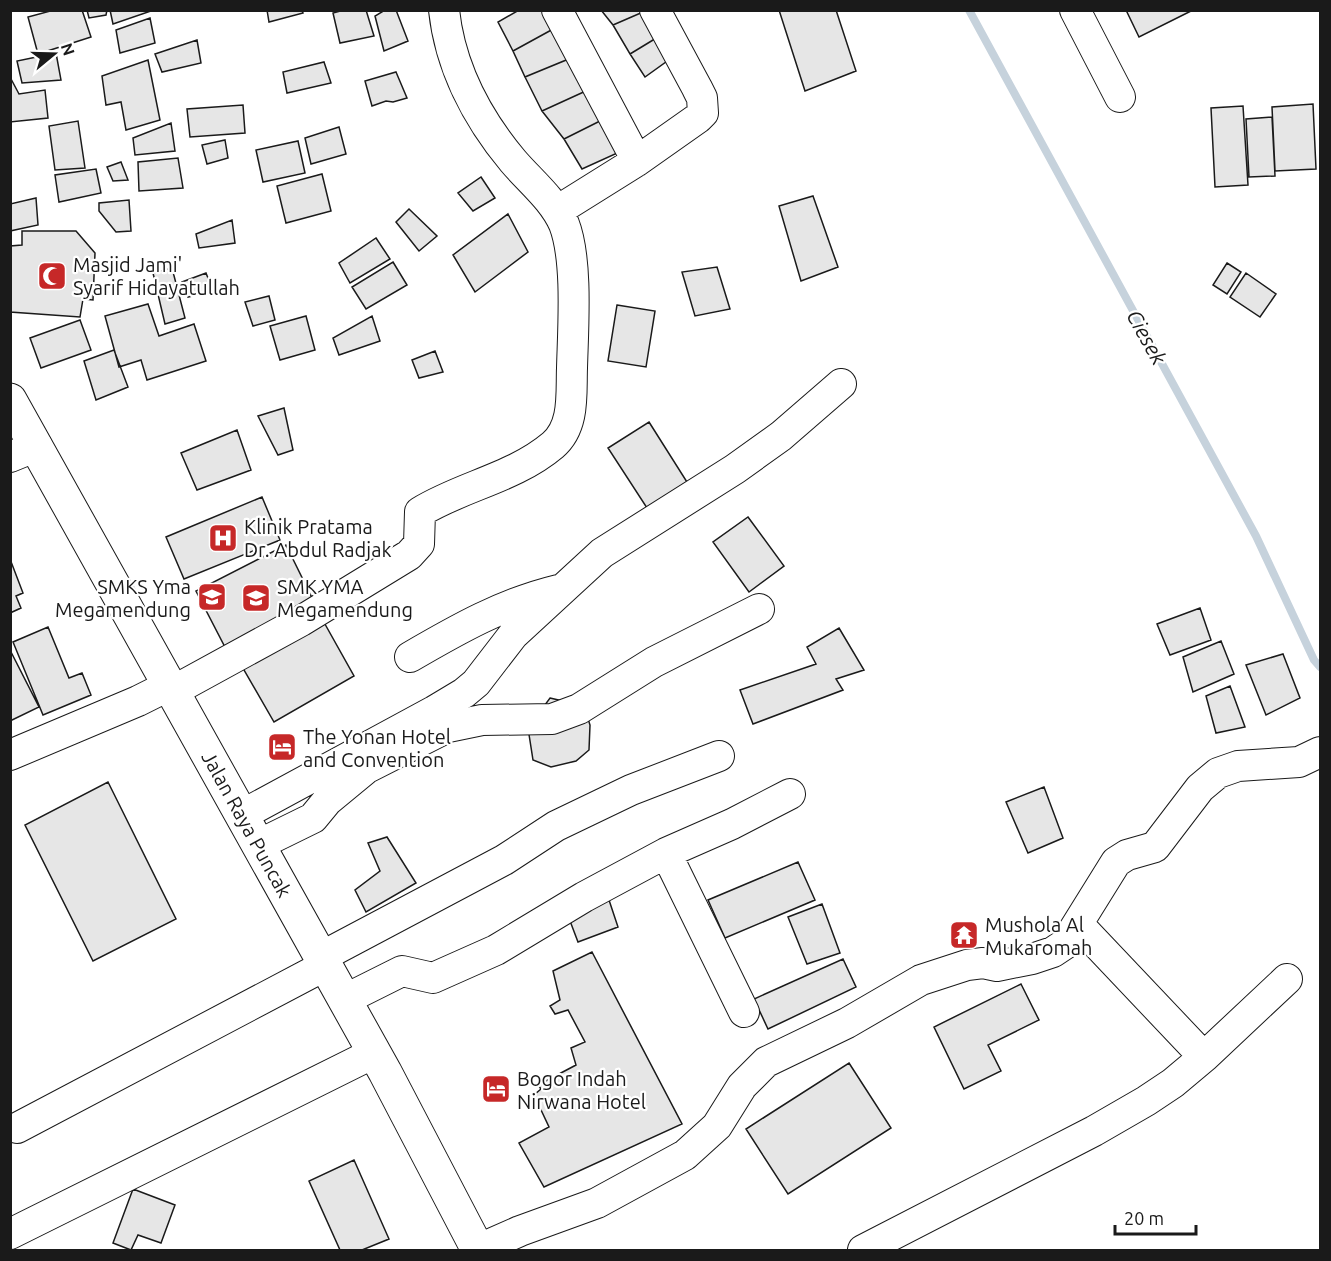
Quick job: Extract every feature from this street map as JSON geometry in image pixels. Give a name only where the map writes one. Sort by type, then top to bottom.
[{"type":"highway","name":"Jalan Raya Puncak","points":[[10,400],[24,452],[171,688],[375,1053],[477,1250]]},
{"type":"street","points":[[10,755],[171,688],[301,621],[409,555],[419,544],[420,512],[506,474],[543,452],[561,436],[569,417],[573,332],[572,257],[569,240],[557,211],[508,154],[482,117],[454,60],[446,33],[444,10]]},
{"type":"street","points":[[556,10],[637,161]]},
{"type":"street","points":[[557,211],[637,161],[698,118],[703,112],[702,98],[655,10]]},
{"type":"street","points":[[1075,10],[1120,97]]},
{"type":"street","points":[[242,815],[464,693],[476,683],[513,635],[561,589],[610,547],[735,469],[781,436],[841,384]]},
{"type":"street","points":[[410,657],[477,618],[512,603],[561,589]]},
{"type":"street","points":[[258,845],[313,818],[327,801],[367,768],[448,727],[482,720],[552,719],[568,714],[654,662],[759,609]]},
{"type":"street","points":[[477,1250],[597,1203],[686,1155],[717,1126],[742,1086],[766,1062],[847,1023],[921,980],[967,965],[983,963],[997,966],[1053,952],[1065,944],[1116,862],[1127,855],[1155,847],[1200,788],[1218,773],[1238,766],[1299,762],[1320,752]]},
{"type":"street","points":[[17,1128],[504,860],[556,826],[631,790],[719,756]]},
{"type":"street","points":[[344,1000],[402,971],[433,978],[513,941],[584,897],[666,853],[732,824],[790,794]]},
{"type":"street","points":[[666,853],[744,1012]]},
{"type":"street","points":[[1078,924],[1204,1058]]},
{"type":"street","points":[[863,1251],[1094,1131],[1146,1101],[1204,1058],[1287,979]]},
{"type":"street","points":[[10,1234],[375,1053]]},
{"type":"building","points":[[54,10],[82,10],[91,37],[38,54],[28,17]]},
{"type":"building","points":[[87,10],[107,10],[106,15],[89,18]]},
{"type":"building","points":[[110,10],[151,10],[151,11],[113,24]]},
{"type":"building","points":[[267,10],[302,10],[303,13],[269,22]]},
{"type":"building","points":[[344,10],[366,10],[374,36],[340,43],[333,13]]},
{"type":"building","points":[[385,10],[396,10],[408,41],[384,51],[375,16]]},
{"type":"building","points":[[519,10],[545,10],[555,28],[513,51],[498,22]]},
{"type":"building","points":[[601,10],[642,10],[643,12],[613,25]]},
{"type":"building","points":[[779,10],[836,10],[856,71],[805,91]]},
{"type":"building","points":[[1126,10],[1193,10],[1139,37]]},
{"type":"building","points":[[643,12],[658,37],[630,54],[613,25]]},
{"type":"building","points":[[150,18],[155,43],[120,53],[116,30]]},
{"type":"building","points":[[555,28],[571,58],[525,77],[513,51]]},
{"type":"building","points":[[658,37],[670,59],[645,77],[630,54]]},
{"type":"building","points":[[197,40],[201,63],[162,72],[155,54]]},
{"type":"building","points":[[56,53],[61,80],[22,83],[17,61]]},
{"type":"building","points":[[571,58],[588,90],[542,111],[525,77]]},
{"type":"building","points":[[148,60],[160,120],[126,130],[121,102],[106,105],[102,76]]},
{"type":"building","points":[[324,62],[331,83],[287,93],[283,72]]},
{"type":"building","points":[[396,72],[407,98],[372,106],[365,81]]},
{"type":"building","points":[[10,77],[19,94],[45,90],[48,118],[10,122]]},
{"type":"building","points":[[588,90],[604,119],[564,139],[542,111]]},
{"type":"building","points":[[1313,104],[1316,169],[1275,171],[1272,107]]},
{"type":"building","points":[[243,105],[245,133],[190,137],[187,109]]},
{"type":"building","points":[[1243,106],[1248,185],[1215,187],[1211,108]]},
{"type":"building","points":[[1272,117],[1275,176],[1249,177],[1246,119]]},
{"type":"building","points":[[604,119],[624,150],[582,169],[564,139]]},
{"type":"building","points":[[78,121],[85,168],[55,170],[49,126]]},
{"type":"building","points":[[171,123],[175,151],[135,155],[133,138]]},
{"type":"building","points":[[339,127],[346,154],[311,164],[305,138]]},
{"type":"building","points":[[225,140],[228,158],[207,164],[202,145]]},
{"type":"building","points":[[298,141],[305,173],[263,182],[256,150]]},
{"type":"building","points":[[178,158],[183,188],[139,191],[138,162]]},
{"type":"building","points":[[121,162],[128,180],[113,181],[107,167]]},
{"type":"building","points":[[96,169],[101,193],[59,202],[55,175]]},
{"type":"building","points":[[322,174],[331,211],[286,223],[277,186]]},
{"type":"building","points":[[481,177],[495,198],[473,211],[458,193]]},
{"type":"building","points":[[813,196],[838,267],[801,281],[779,206]]},
{"type":"building","points":[[36,198],[38,225],[10,231],[10,204]]},
{"type":"building","points":[[129,200],[131,231],[116,232],[99,211],[99,203]]},
{"type":"building","points":[[409,209],[437,236],[419,251],[396,222]]},
{"type":"building","points":[[508,214],[528,252],[475,292],[453,255]]},
{"type":"building","points":[[232,220],[235,243],[199,248],[196,234]]},
{"type":"building","name":"Masjid Jami' Syarif Hidayatullah","points":[[22,231],[76,231],[95,253],[93,300],[83,299],[80,317],[10,312],[10,246],[22,245]]},
{"type":"building","points":[[376,238],[390,259],[350,283],[339,263]]},
{"type":"building","points":[[393,262],[407,285],[366,309],[352,287]]},
{"type":"building","points":[[1227,263],[1241,272],[1227,294],[1213,285]]},
{"type":"building","points":[[717,267],[730,309],[695,316],[682,272]]},
{"type":"building","points":[[172,268],[185,318],[165,324],[153,273]]},
{"type":"building","points":[[206,273],[213,291],[188,297],[182,282]]},
{"type":"building","points":[[1246,273],[1276,294],[1260,317],[1230,297]]},
{"type":"building","points":[[269,296],[275,320],[253,326],[245,302]]},
{"type":"building","points":[[148,304],[159,336],[194,324],[206,361],[147,380],[141,360],[119,367],[105,316]]},
{"type":"building","points":[[617,305],[655,311],[646,367],[608,361]]},
{"type":"building","points":[[306,316],[315,350],[280,360],[270,326]]},
{"type":"building","points":[[372,316],[380,341],[339,355],[333,338]]},
{"type":"building","points":[[80,320],[91,350],[41,368],[30,338]]},
{"type":"building","points":[[114,350],[128,387],[96,400],[84,361]]},
{"type":"building","points":[[435,351],[443,372],[419,378],[412,360]]},
{"type":"building","points":[[284,408],[293,450],[278,455],[258,416]]},
{"type":"building","points":[[649,422],[687,482],[647,508],[608,448]]},
{"type":"building","points":[[237,430],[251,470],[197,490],[181,453]]},
{"type":"building","name":"Klinik Pratama Dr. Abdul Radjak","points":[[262,497],[280,540],[184,579],[166,537]]},
{"type":"building","points":[[748,517],[784,566],[749,592],[713,542]]},
{"type":"building","name":"SMK YMA Megamendung","points":[[286,545],[316,606],[227,651],[196,591]]},
{"type":"building","points":[[10,559],[23,593],[16,596],[21,608],[10,613]]},
{"type":"building","points":[[1200,608],[1211,640],[1170,655],[1157,624]]},
{"type":"building","points":[[321,617],[354,676],[274,722],[240,663]]},
{"type":"building","points":[[48,627],[69,678],[82,673],[91,695],[43,715],[13,642]]},
{"type":"building","points":[[839,628],[864,670],[836,679],[843,690],[753,724],[740,690],[816,664],[807,647]]},
{"type":"building","points":[[1221,641],[1234,674],[1193,692],[1183,657]]},
{"type":"building","points":[[10,650],[39,707],[10,721]]},
{"type":"building","points":[[1283,654],[1300,698],[1266,715],[1246,665]]},
{"type":"building","points":[[1230,686],[1245,727],[1216,733],[1206,696]]},
{"type":"building","points":[[550,698],[584,706],[590,725],[589,750],[576,761],[551,767],[533,760],[528,728]]},
{"type":"building","points":[[108,782],[176,919],[93,961],[25,825]]},
{"type":"building","points":[[1044,787],[1063,838],[1028,853],[1006,802]]},
{"type":"building","points":[[387,837],[416,883],[366,912],[355,890],[380,871],[368,843]]},
{"type":"building","points":[[798,862],[815,900],[725,938],[708,900]]},
{"type":"building","points":[[608,897],[618,927],[578,942],[567,913]]},
{"type":"building","points":[[822,904],[840,953],[807,964],[788,917]]},
{"type":"building","name":"Mushola Al Mukaromah","points":[[969,929],[971,937],[959,941],[956,933]]},
{"type":"building","points":[[592,952],[682,1124],[544,1187],[519,1143],[549,1127],[534,1095],[541,1089],[538,1085],[576,1065],[571,1048],[585,1042],[568,1010],[555,1014],[550,1006],[560,1000],[553,971]]},
{"type":"building","points":[[843,959],[856,987],[768,1029],[754,999]]},
{"type":"building","points":[[1021,984],[1039,1020],[988,1045],[1001,1071],[964,1089],[934,1027]]},
{"type":"building","points":[[849,1063],[891,1128],[788,1194],[746,1129]]},
{"type":"building","points":[[354,1160],[389,1239],[362,1250],[340,1250],[309,1181]]},
{"type":"building","points":[[133,1189],[175,1205],[161,1243],[138,1235],[131,1250],[113,1243]]},
{"type":"waterway","name":"Ciesek","points":[[969,10],[1256,536],[1314,660],[1320,667]]},
{"type":"place","name":"Masjid Jami' Syarif Hidayatullah","points":[[52,276]]},
{"type":"place","name":"Klinik Pratama Dr. Abdul Radjak","points":[[223,538]]},
{"type":"place","name":"SMKS Yma Megamendung","points":[[212,597]]},
{"type":"place","name":"SMK YMA Megamendung","points":[[256,598]]},
{"type":"place","name":"The Yonan Hotel and Convention","points":[[282,747]]},
{"type":"place","name":"Mushola Al Mukaromah","points":[[964,935]]},
{"type":"place","name":"Bogor Indah Nirwana Hotel","points":[[496,1089]]}]
